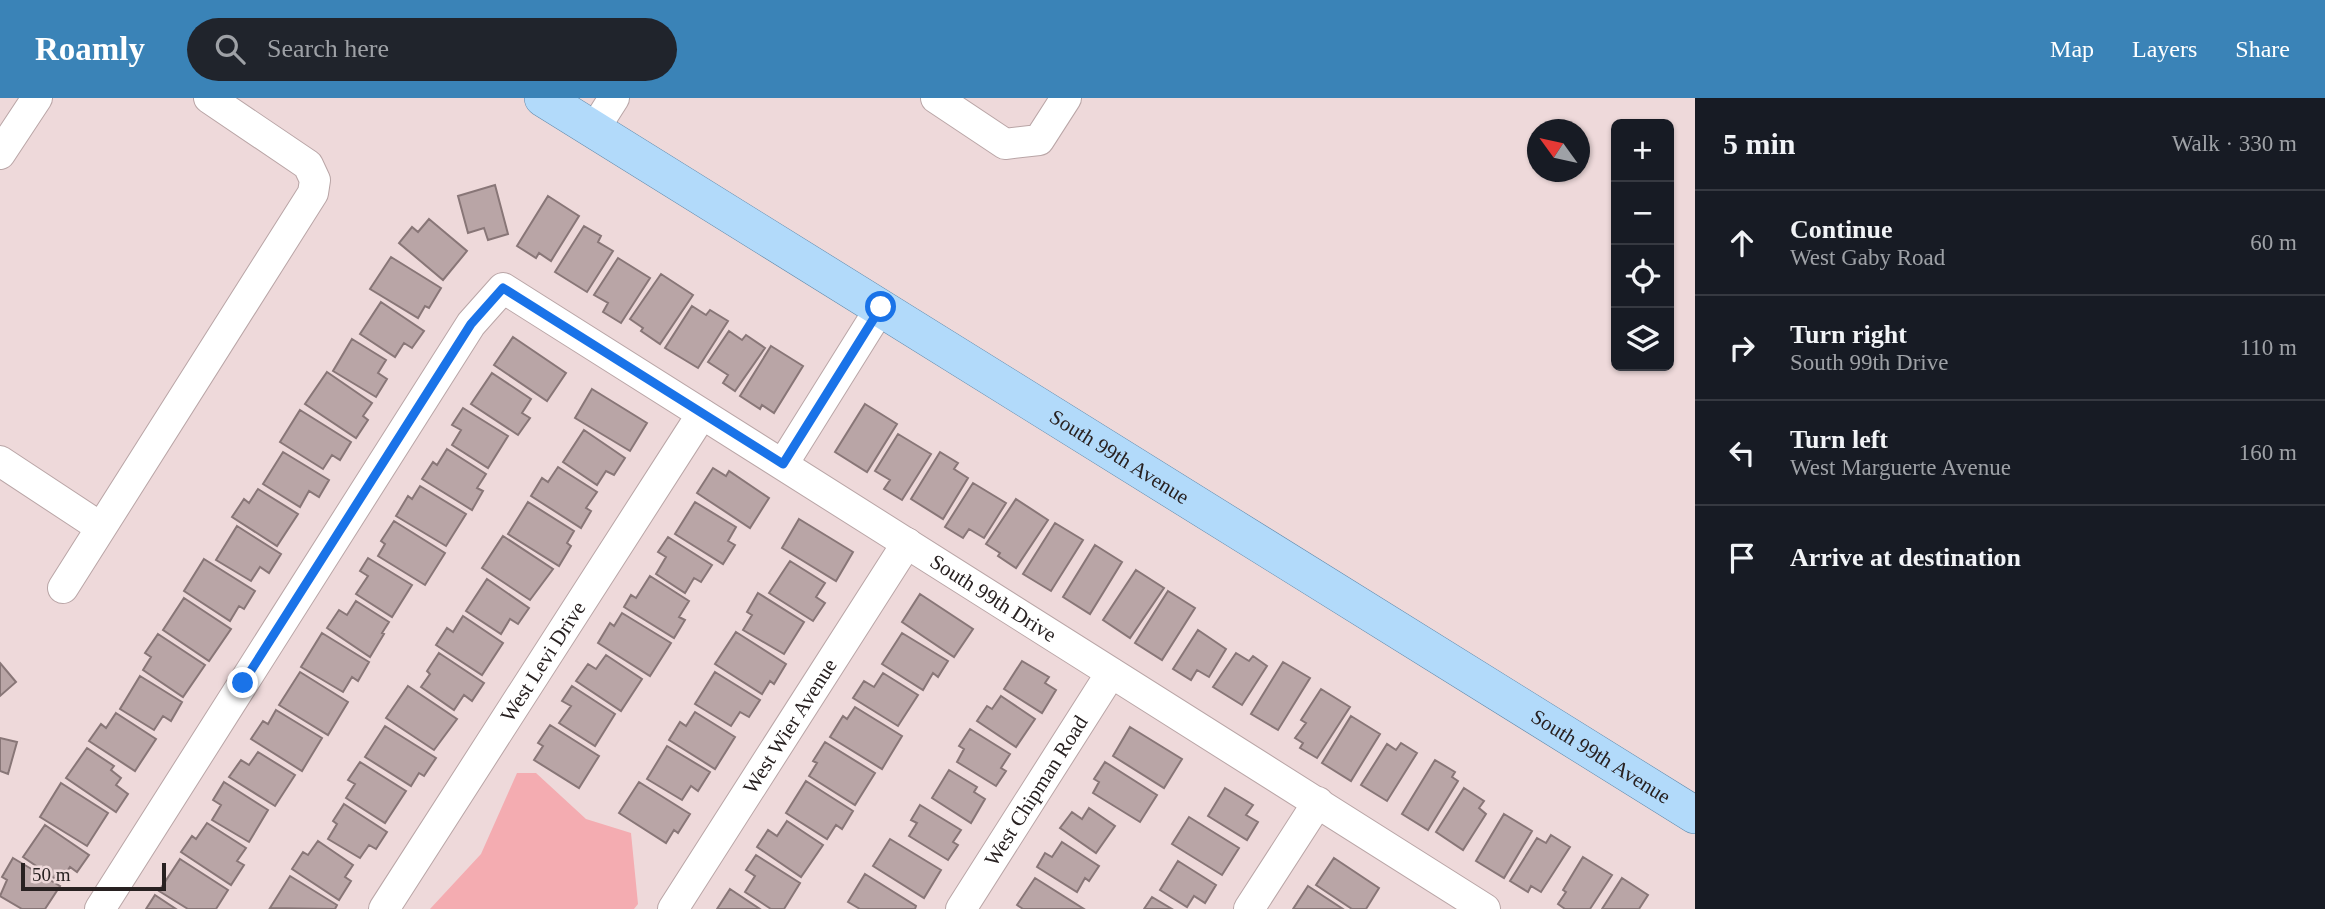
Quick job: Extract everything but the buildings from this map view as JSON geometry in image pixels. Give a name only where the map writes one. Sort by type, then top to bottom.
[{"type":"main road","name":"South 99th Avenue","points":[[571,110],[881,307],[1695,815]]},
{"type":"street","points":[[0,154],[37,98]]},
{"type":"street","points":[[63,588],[313,193],[315,180],[308,165],[209,98]]},
{"type":"street","points":[[571,110],[614,98]]},
{"type":"street","points":[[936,98],[1005,144],[1039,140],[1066,98]]},
{"type":"street","name":"South 99th Drive","points":[[100,909],[471,324],[503,288],[1485,909]]},
{"type":"street","points":[[783,464],[881,307]]},
{"type":"street","name":"West Levi Drive","points":[[383,909],[702,414]]},
{"type":"street","points":[[0,461],[100,527]]},
{"type":"street","name":"West Wier Avenue","points":[[673,909],[907,543]]},
{"type":"street","name":"West Chipman Road","points":[[961,909],[1111,673]]},
{"type":"street","points":[[1249,909],[1318,802]]},
{"type":"shaded area","points":[[517,773],[536,773],[586,819],[631,833],[638,904],[634,909],[430,909],[481,854]]},
{"type":"route","points":[[243,683],[471,324],[503,288],[783,464],[881,307]]}]
